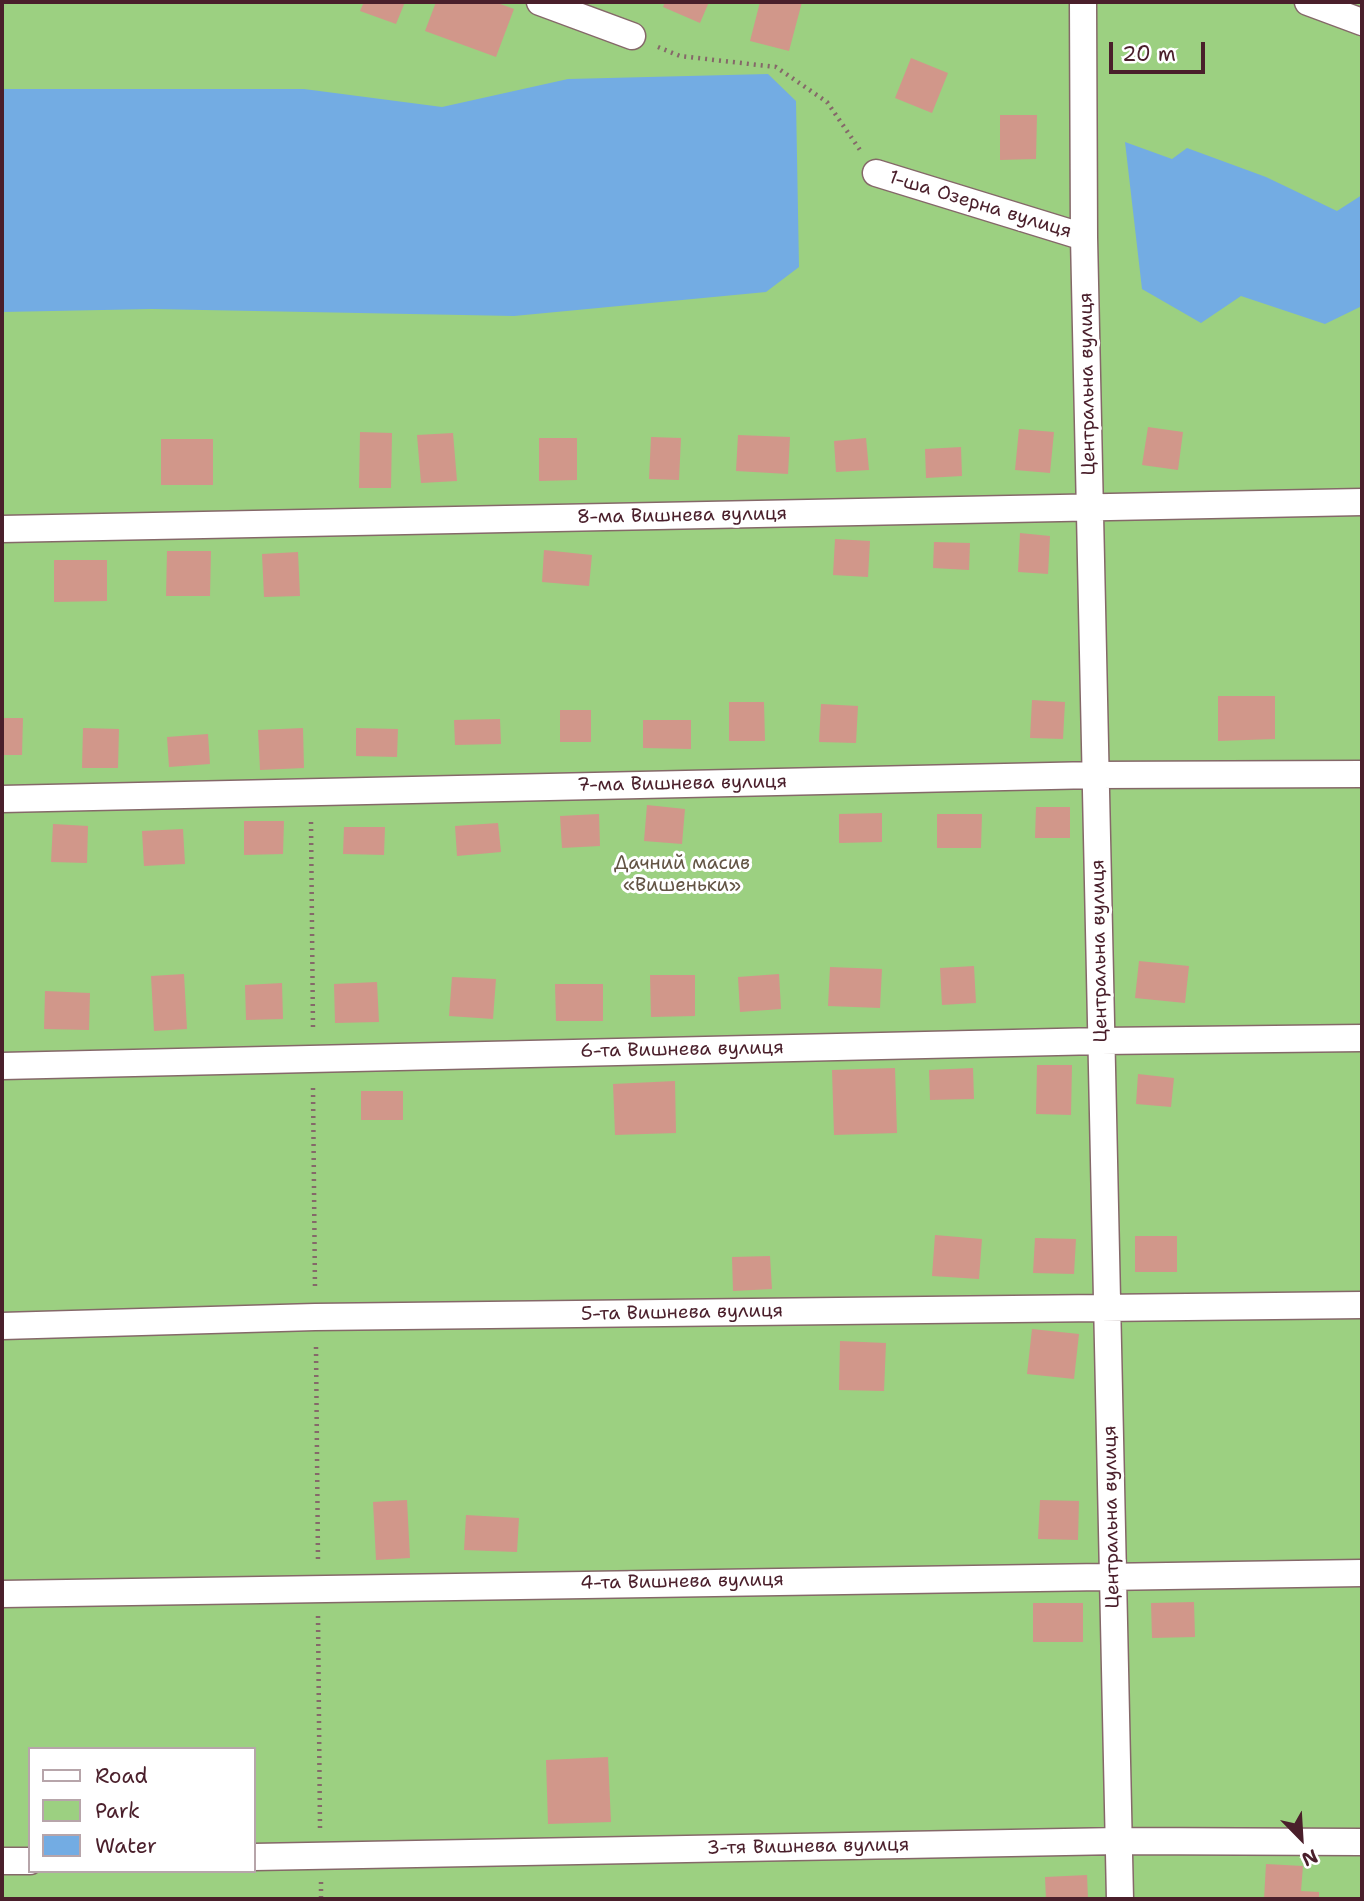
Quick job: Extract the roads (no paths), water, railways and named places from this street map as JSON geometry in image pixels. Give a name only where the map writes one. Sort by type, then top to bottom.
[{"type":"street","points":[[540,2],[632,36]]},
{"type":"street","name":"Центральна вулиця","points":[[1083,2],[1084,237],[1120,1899]]},
{"type":"street","points":[[1308,2],[1362,22]]},
{"type":"street","name":"1-ша Озерна вулиця","points":[[876,173],[1084,237]]},
{"type":"street","name":"8-ма Вишнева вулиця","points":[[2,528],[1362,502]]},
{"type":"street","name":"7-ма Вишнева вулиця","points":[[2,799],[1096,775],[1362,774]]},
{"type":"street","name":"6-та Вишнева вулиця","points":[[2,1066],[1101,1041],[1362,1038]]},
{"type":"street","name":"5-та Вишнева вулиця","points":[[2,1325],[316,1317],[1362,1305]]},
{"type":"street","name":"4-та Вишнева вулиця","points":[[2,1594],[1362,1573]]},
{"type":"street","name":"3-тя Вишнева вулиця","points":[[256,1857],[1119,1841],[1362,1842]]},
{"type":"street","points":[[2,1861],[28,1861]]},
{"type":"water","points":[[768,74],[796,101],[799,267],[766,292],[514,316],[152,309],[2,312],[2,89],[304,89],[442,107],[568,79]]},
{"type":"water","points":[[1125,142],[1172,159],[1187,148],[1266,177],[1337,211],[1362,195],[1362,306],[1325,324],[1241,296],[1201,323],[1142,289]]},
{"type":"park label","name":"Дачний масив «Вишеньки»","points":[[682,875]]}]
